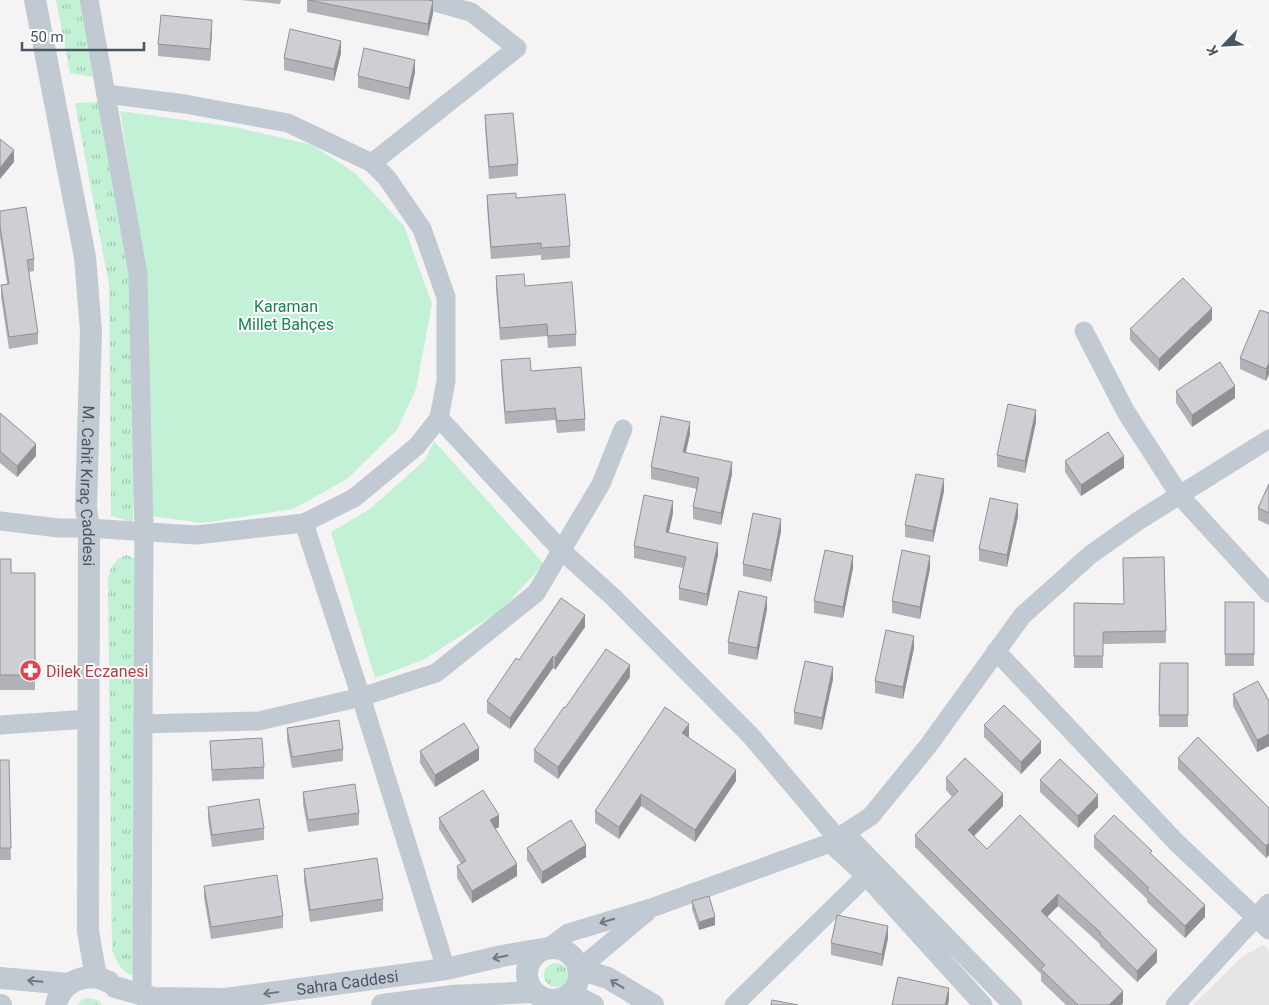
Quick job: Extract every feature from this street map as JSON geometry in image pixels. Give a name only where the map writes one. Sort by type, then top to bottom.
[{"type":"street","name":"M. Cahit Kıraç Caddesi","points":[[35,0],[85,256],[91,331],[86,508],[89,528],[88,931],[120,991]]},
{"type":"street","points":[[89,0],[138,274],[144,532],[143,724],[120,991]]},
{"type":"street","points":[[372,163],[517,48],[471,12],[427,0]]},
{"type":"street","points":[[0,521],[59,528],[89,528],[196,536],[304,523],[354,498],[417,446],[439,418],[446,380],[446,298],[422,229],[388,178],[372,163],[288,123],[185,104],[106,94]]},
{"type":"street","points":[[1084,331],[1126,412],[1180,496],[1269,593]]},
{"type":"street","points":[[439,418],[561,550],[612,597],[752,736],[838,839],[866,876],[983,1005]]},
{"type":"street","points":[[143,724],[259,721],[361,697],[436,673],[536,593],[601,484],[623,429]]},
{"type":"street","points":[[534,992],[529,985],[527,969],[534,955],[548,948],[568,933],[654,907],[838,839],[871,816],[928,746],[1022,616],[1090,555],[1138,521],[1269,439]]},
{"type":"street","points":[[304,523],[361,697],[446,969]]},
{"type":"street","points":[[996,651],[1176,842],[1262,925]]},
{"type":"street","points":[[0,726],[89,719]]},
{"type":"street","points":[[838,839],[1013,1005]]},
{"type":"street","points":[[734,1005],[866,876]]},
{"type":"street","points":[[1175,1005],[1262,925],[1269,903]]},
{"type":"street","points":[[579,969],[654,907]]},
{"type":"street","name":"Sahra Caddesi","points":[[69,984],[78,979],[154,998],[225,999],[446,969],[548,948],[564,950],[576,961],[579,969]]},
{"type":"street","points":[[567,996],[577,984],[579,969]]},
{"type":"street","points":[[579,969],[608,978],[652,1005]]},
{"type":"street","points":[[0,978],[69,984]]},
{"type":"street","points":[[56,1005],[62,992],[69,984]]},
{"type":"street","name":"Sahra Caddesi","points":[[382,1005],[435,1002],[534,992],[550,1000],[559,1000],[567,996],[579,998],[593,1005]]},
{"type":"shaded area","points":[[1264,945],[1269,951],[1269,1005],[1193,1005],[1244,955]]},
{"type":"green space","points":[[56,0],[79,0],[93,77],[70,73]]},
{"type":"green space","points":[[98,102],[131,278],[133,522],[111,516],[109,285],[75,103]]},
{"type":"green space","name":"Karaman Millet Bahçes","points":[[120,111],[234,127],[312,145],[355,173],[404,226],[432,304],[416,389],[397,430],[347,479],[293,509],[202,523],[151,516],[145,269]]},
{"type":"green space","points":[[434,441],[544,564],[501,610],[423,660],[375,678],[331,532],[370,509],[425,460]]},
{"type":"green space","points":[[126,555],[134,558],[136,562],[135,968],[132,975],[117,962],[112,950],[108,580],[113,564]]},
{"type":"green space","points":[[556,963],[565,966],[568,975],[565,984],[556,987],[547,984],[544,975],[547,966]]},
{"type":"green space","points":[[83,999],[98,1000],[102,1005],[77,1005]]},
{"type":"building","points":[[308,0],[428,0],[433,1],[428,24]]},
{"type":"building","points":[[161,15],[212,20],[210,49],[158,44]]},
{"type":"building","points":[[290,29],[341,41],[334,69],[284,58]]},
{"type":"building","points":[[364,48],[415,60],[409,88],[358,76]]},
{"type":"building","points":[[513,113],[518,164],[489,167],[485,115]]},
{"type":"building","points":[[0,139],[14,150],[0,168]]},
{"type":"building","points":[[516,193],[516,198],[565,194],[570,246],[541,248],[541,243],[491,247],[487,195]]},
{"type":"building","points":[[26,207],[34,259],[27,260],[38,333],[9,337],[1,285],[9,284],[0,226],[0,211]]},
{"type":"building","points":[[524,274],[525,286],[572,282],[576,334],[548,336],[547,324],[500,328],[496,276]]},
{"type":"building","points":[[1183,278],[1212,308],[1159,359],[1130,329]]},
{"type":"building","points":[[1260,310],[1269,313],[1269,363],[1266,369],[1240,358]]},
{"type":"building","points":[[530,358],[531,371],[581,367],[585,419],[557,421],[555,408],[505,412],[501,360]]},
{"type":"building","points":[[1220,362],[1235,386],[1192,415],[1176,391]]},
{"type":"building","points":[[1008,404],[1036,410],[1025,461],[997,455]]},
{"type":"building","points":[[0,413],[36,444],[17,466],[0,451]]},
{"type":"building","points":[[661,416],[690,422],[683,452],[732,462],[721,513],[693,507],[699,478],[651,467]]},
{"type":"building","points":[[1108,432],[1124,456],[1081,485],[1065,461]]},
{"type":"building","points":[[916,474],[944,479],[933,531],[905,525]]},
{"type":"building","points":[[1269,484],[1269,513],[1258,508]]},
{"type":"building","points":[[644,495],[673,501],[666,532],[718,543],[707,594],[679,588],[686,557],[634,546]]},
{"type":"building","points":[[990,498],[1018,504],[1007,555],[979,549]]},
{"type":"building","points":[[753,513],[781,519],[771,570],[743,564]]},
{"type":"building","points":[[825,550],[853,556],[843,607],[814,601]]},
{"type":"building","points":[[902,550],[930,556],[920,607],[892,601]]},
{"type":"building","points":[[1164,557],[1166,631],[1103,632],[1103,656],[1074,656],[1074,603],[1124,604],[1123,558]]},
{"type":"building","points":[[0,559],[11,559],[11,573],[35,573],[35,675],[0,675]]},
{"type":"building","points":[[739,591],[767,597],[757,648],[728,642]]},
{"type":"building","points":[[561,598],[585,615],[555,658],[553,656],[510,718],[487,701],[516,658],[519,660]]},
{"type":"building","points":[[1225,602],[1254,602],[1254,654],[1225,654]]},
{"type":"building","points":[[886,630],[914,636],[903,687],[875,681]]},
{"type":"building","points":[[606,649],[630,665],[558,767],[534,750]]},
{"type":"building","points":[[805,661],[833,667],[822,718],[794,712]]},
{"type":"building","points":[[1160,663],[1188,663],[1188,715],[1159,715]]},
{"type":"building","points":[[1258,681],[1269,701],[1269,734],[1257,740],[1233,694]]},
{"type":"building","points":[[1004,705],[1041,741],[1021,762],[984,725]]},
{"type":"building","points":[[665,707],[689,724],[682,733],[736,770],[695,830],[641,794],[619,827],[595,811]]},
{"type":"building","points":[[339,720],[343,749],[292,757],[287,728]]},
{"type":"building","points":[[464,723],[479,748],[435,775],[420,751]]},
{"type":"building","points":[[1198,737],[1269,808],[1269,843],[1266,846],[1178,758]]},
{"type":"building","points":[[262,738],[264,767],[212,770],[210,741]]},
{"type":"building","points":[[965,758],[1003,794],[968,830],[987,849],[1020,815],[1157,950],[1137,971],[1101,933],[1058,894],[1041,911],[1123,991],[1109,1005],[1078,1005],[1041,969],[1045,965],[915,835],[958,791],[946,778]]},
{"type":"building","points":[[1060,759],[1098,795],[1078,816],[1040,780]]},
{"type":"building","points":[[0,760],[9,760],[11,848],[0,848]]},
{"type":"building","points":[[355,784],[359,813],[308,820],[303,792]]},
{"type":"building","points":[[483,790],[499,815],[490,820],[517,864],[472,891],[457,866],[466,861],[439,818]]},
{"type":"building","points":[[259,799],[264,828],[212,835],[208,807]]},
{"type":"building","points":[[1114,815],[1152,851],[1150,853],[1205,905],[1185,926],[1147,890],[1149,888],[1094,836]]},
{"type":"building","points":[[571,820],[586,845],[542,872],[527,848]]},
{"type":"building","points":[[377,858],[383,899],[310,910],[304,869]]},
{"type":"building","points":[[277,875],[283,916],[211,927],[204,886]]},
{"type":"building","points":[[709,896],[715,917],[699,922],[692,901]]},
{"type":"building","points":[[837,915],[888,926],[882,954],[831,943]]},
{"type":"building","points":[[898,977],[949,988],[945,1005],[892,1005]]},
{"type":"building","points":[[772,1000],[798,1005],[771,1005]]},
{"type":"place","name":"Dilek Eczanesi","points":[[30,671]]}]
